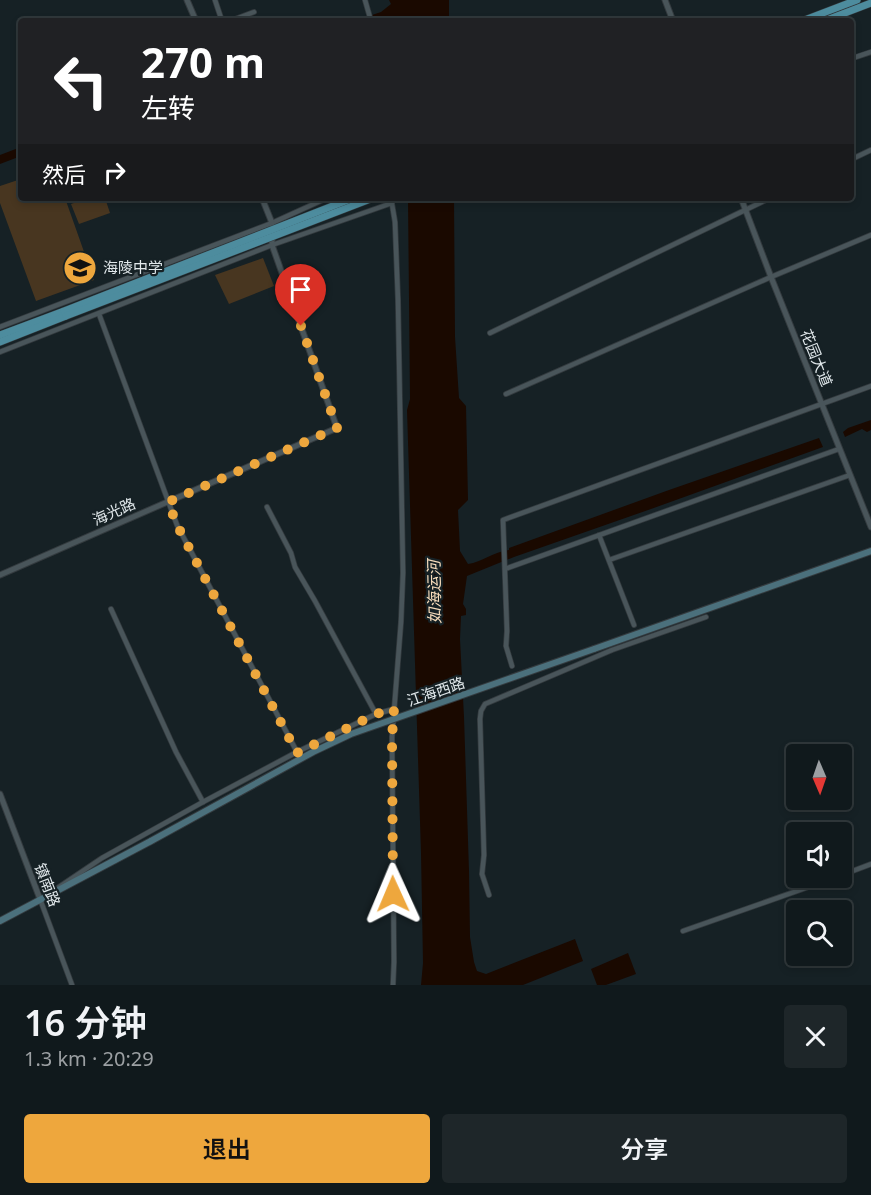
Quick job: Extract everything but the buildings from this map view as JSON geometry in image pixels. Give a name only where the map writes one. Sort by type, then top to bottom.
[{"type":"main road","points":[[826,18],[857,0]]},
{"type":"main road","points":[[827,18],[871,3]]},
{"type":"main road","points":[[0,342],[65,313],[345,201]]},
{"type":"main road","points":[[0,335],[365,201]]},
{"type":"main road","name":"江海西路","points":[[0,921],[313,752],[351,734],[871,551]]},
{"type":"street","points":[[188,0],[195,18]]},
{"type":"street","points":[[215,0],[221,18]]},
{"type":"street","points":[[364,0],[370,18]]},
{"type":"street","points":[[665,0],[672,18]]},
{"type":"street","points":[[238,18],[254,12]]},
{"type":"street","points":[[854,58],[871,52]]},
{"type":"street","points":[[854,158],[871,150]]},
{"type":"street","points":[[263,201],[272,223],[272,245]]},
{"type":"street","points":[[0,327],[272,223],[320,201]]},
{"type":"street","points":[[0,352],[272,245],[391,201],[395,222],[398,300],[403,573],[392,737],[393,985]]},
{"type":"street","name":"花园大道","points":[[742,201],[871,527]]},
{"type":"street","points":[[490,333],[764,201]]},
{"type":"street","points":[[506,394],[871,235]]},
{"type":"street","name":"海光路","points":[[0,575],[337,428],[272,245]]},
{"type":"street","points":[[99,314],[177,525],[297,753]]},
{"type":"street","points":[[512,666],[506,646],[503,520],[871,386]]},
{"type":"street","points":[[505,569],[839,449]]},
{"type":"street","points":[[609,560],[850,475]]},
{"type":"street","points":[[267,507],[291,553],[295,567],[376,714]]},
{"type":"street","points":[[599,535],[634,625]]},
{"type":"street","points":[[111,609],[159,715],[203,802]]},
{"type":"street","points":[[489,895],[482,874],[484,855],[480,719],[482,707],[612,650],[706,617]]},
{"type":"street","points":[[40,899],[102,858],[203,802],[376,714],[394,709]]},
{"type":"street","name":"镇南路","points":[[0,794],[72,985]]},
{"type":"street","points":[[852,871],[871,864]]},
{"type":"street","points":[[683,932],[806,888]]},
{"type":"shaded area","points":[[18,180],[18,201],[66,201],[94,280],[36,301],[0,203],[0,186]]},
{"type":"shaded area","points":[[80,201],[106,201],[110,213],[79,224],[71,204]]},
{"type":"shaded area","points":[[263,258],[274,286],[229,304],[215,275]]},
{"type":"water","points":[[389,0],[449,0],[449,18],[366,18],[381,12],[391,4]]},
{"type":"water","points":[[18,148],[18,157],[0,164],[0,155]]},
{"type":"water","name":"如海运河","points":[[408,201],[454,201],[455,337],[459,398],[466,406],[468,500],[458,510],[460,551],[468,564],[819,438],[823,447],[514,557],[467,576],[463,604],[466,615],[461,616],[460,639],[470,937],[474,962],[477,971],[486,974],[575,939],[583,961],[523,985],[421,985],[423,963],[421,853],[407,410],[410,399]]},
{"type":"water","points":[[871,420],[871,430],[867,432],[862,429],[845,437],[843,432],[848,428]]},
{"type":"water","points":[[628,953],[636,974],[606,985],[597,985],[591,969]]},
{"type":"place","name":"海陵中学","points":[[80,268]]},
{"type":"route","points":[[301,326],[337,428],[168,502],[177,525],[297,753],[376,714],[394,709],[392,737],[393,894]]}]
